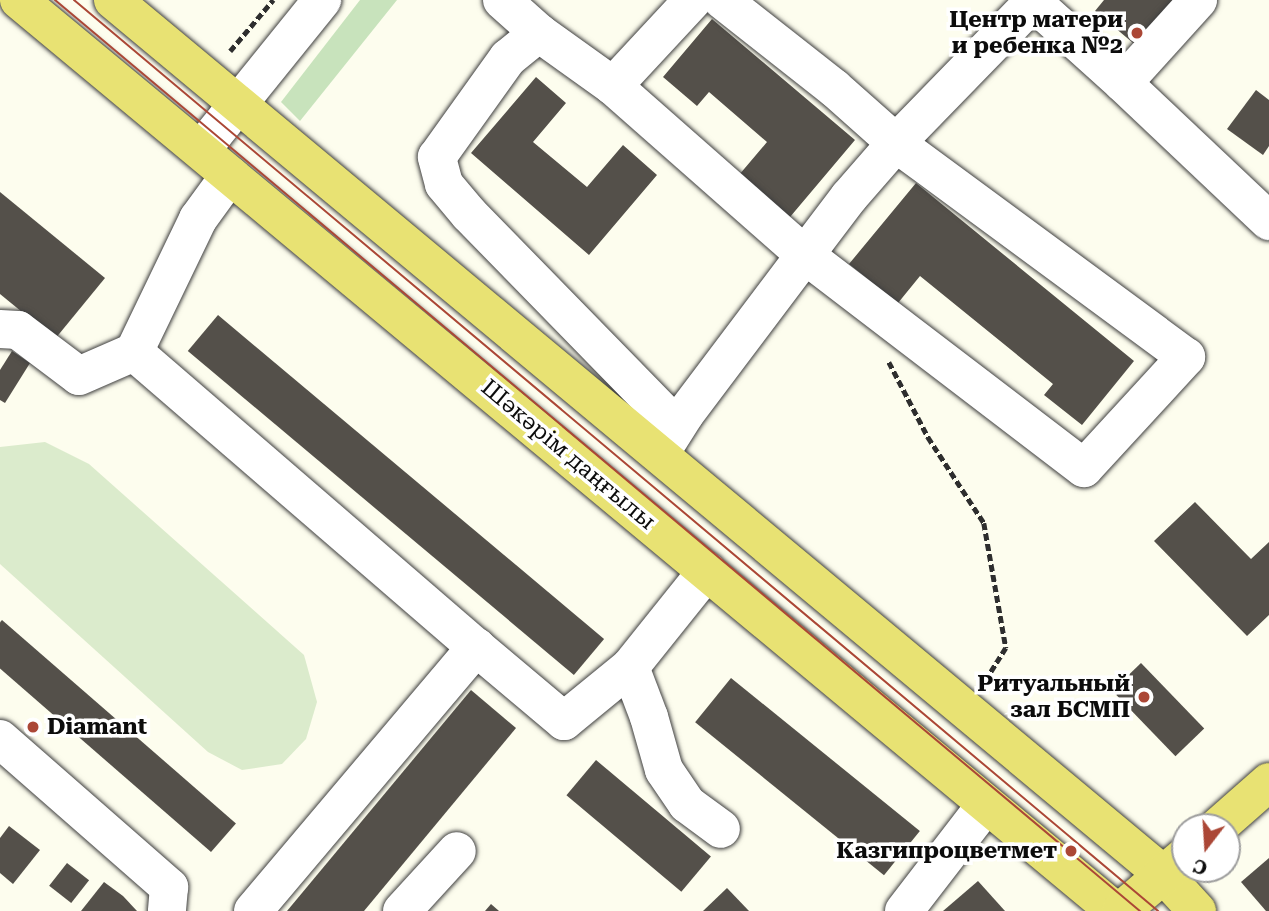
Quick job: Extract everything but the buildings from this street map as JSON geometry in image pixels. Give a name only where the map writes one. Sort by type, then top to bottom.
[{"type":"main road","name":"Шәкәрім даңғылы","points":[[19,0],[707,571],[985,806],[1115,911]]},
{"type":"main road","points":[[113,0],[239,104],[667,442],[1171,863]]},
{"type":"main road","points":[[1234,813],[1269,782]]},
{"type":"main road","points":[[1121,911],[1171,869]]},
{"type":"main road","points":[[1183,883],[1198,911]]},
{"type":"street","points":[[201,150],[321,0]]},
{"type":"street","points":[[502,0],[539,33],[613,86],[805,254],[1084,468],[1186,357],[896,144],[834,88],[722,0]]},
{"type":"street","points":[[613,86],[693,0]]},
{"type":"street","points":[[1123,83],[1198,0]]},
{"type":"street","points":[[539,33],[508,58],[437,157],[444,184],[667,442],[849,197],[1032,1],[1269,221]]},
{"type":"street","points":[[0,328],[18,330],[79,376],[134,352],[198,219],[230,175]]},
{"type":"street","points":[[134,352],[564,721],[630,667],[707,571]]},
{"type":"street","points":[[253,911],[476,647]]},
{"type":"street","points":[[630,667],[649,717],[664,770],[687,804],[721,829]]},
{"type":"street","points":[[0,739],[169,887],[167,911]]},
{"type":"street","points":[[904,911],[985,806]]},
{"type":"street","points":[[402,911],[457,851]]},
{"type":"path","points":[[230,51],[273,0]]},
{"type":"path","points":[[887,359],[928,436],[985,523],[1006,648],[987,679]]},
{"type":"green space","points":[[360,0],[397,0],[300,121],[281,102]]},
{"type":"green space","points":[[45,442],[89,464],[304,655],[317,702],[306,739],[282,764],[242,770],[208,752],[0,564],[0,447]]},
{"type":"tram line","points":[[55,0],[1140,911]]},
{"type":"tram line","points":[[74,0],[1158,911]]},
{"type":"place","name":"Центр матери и ребенка №2","points":[[1137,33]]},
{"type":"place","name":"Ритуальный зал БСМП","points":[[1144,697]]},
{"type":"place","name":"Diamant","points":[[33,727]]},
{"type":"place","name":"Казгипроцветмет","points":[[1071,851]]}]
